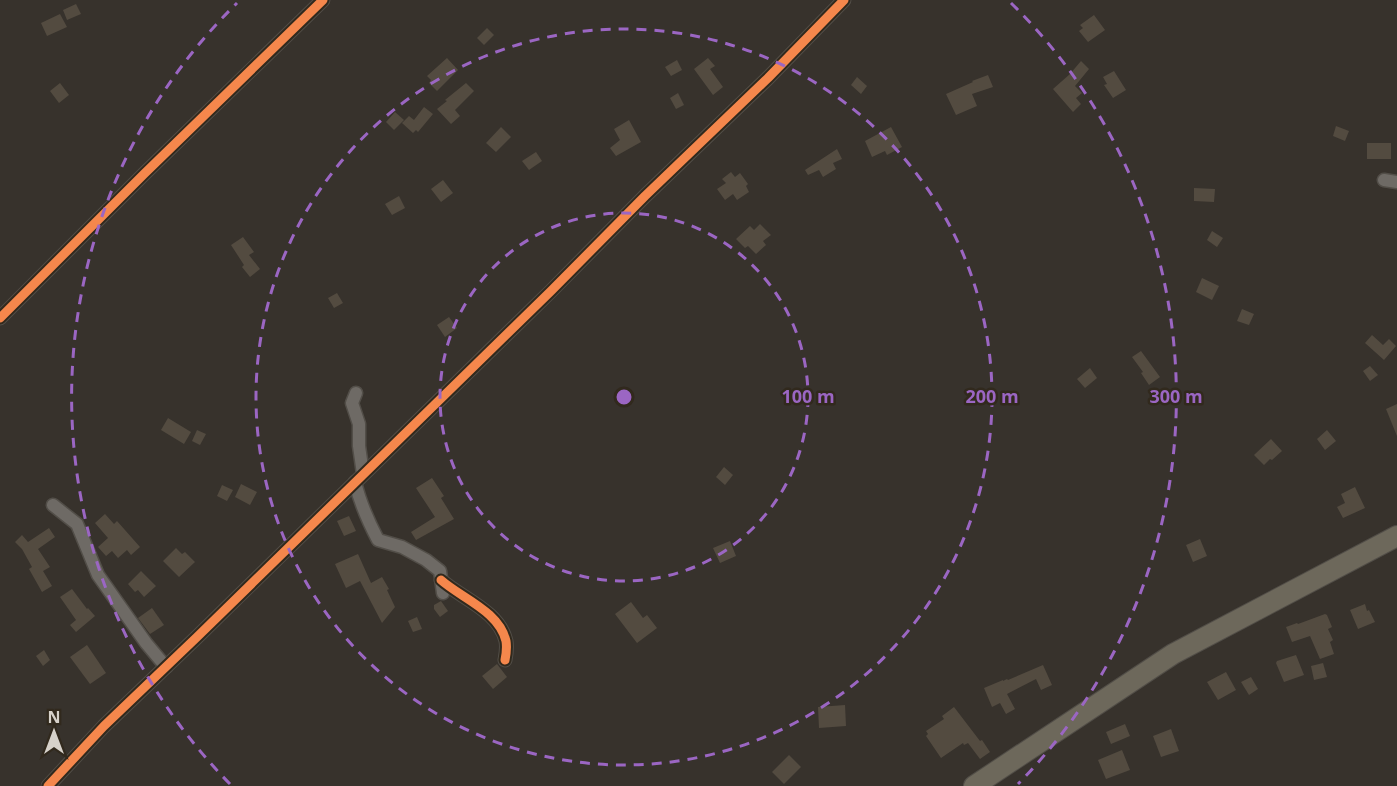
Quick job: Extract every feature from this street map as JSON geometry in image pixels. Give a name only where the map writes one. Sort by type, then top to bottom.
[{"type":"main road","points":[[974,786],[1173,654],[1397,536]]},
{"type":"street","points":[[0,318],[323,0]]},
{"type":"street","points":[[48,786],[104,726],[768,78],[843,0]]},
{"type":"street","points":[[1384,180],[1397,182]]},
{"type":"street","points":[[356,393],[352,403],[359,424],[359,498],[369,522],[378,540],[402,547],[426,560],[440,571],[443,593]]},
{"type":"street","points":[[53,504],[77,524],[98,575],[146,643],[166,667]]},
{"type":"street","points":[[441,580],[452,590],[477,604],[498,625],[506,642],[506,660]]},
{"type":"building","points":[[76,4],[81,14],[67,20],[63,10]]},
{"type":"building","points":[[60,14],[67,27],[47,36],[41,23]]},
{"type":"building","points":[[1094,15],[1105,30],[1088,42],[1079,31],[1083,28],[1080,25]]},
{"type":"building","points":[[487,28],[494,35],[484,45],[477,38]]},
{"type":"building","points":[[447,58],[458,70],[437,91],[429,83],[431,80],[427,76]]},
{"type":"building","points":[[708,58],[715,66],[710,69],[723,87],[713,95],[694,69]]},
{"type":"building","points":[[677,60],[682,70],[671,76],[665,67]]},
{"type":"building","points":[[1081,61],[1089,69],[1075,86],[1082,93],[1076,98],[1081,104],[1073,112],[1053,89]]},
{"type":"building","points":[[1114,71],[1126,90],[1113,98],[1104,85],[1107,84],[1103,77]]},
{"type":"building","points":[[988,75],[993,87],[972,94],[977,106],[956,115],[946,94]]},
{"type":"building","points":[[857,77],[867,86],[861,94],[851,85]]},
{"type":"building","points":[[60,83],[69,95],[59,103],[50,91]]},
{"type":"building","points":[[466,83],[474,91],[455,110],[460,116],[451,124],[437,109]]},
{"type":"building","points":[[678,93],[684,105],[676,109],[670,98]]},
{"type":"building","points":[[424,107],[433,114],[418,132],[416,130],[413,133],[402,123],[409,116],[414,120]]},
{"type":"building","points":[[395,112],[404,120],[394,130],[386,122]]},
{"type":"building","points":[[629,120],[641,142],[616,156],[610,148],[620,140],[614,129]]},
{"type":"building","points":[[1336,126],[1349,131],[1345,141],[1333,136]]},
{"type":"building","points":[[501,127],[511,137],[496,152],[486,143]]},
{"type":"building","points":[[891,127],[902,147],[887,155],[885,151],[872,157],[865,141]]},
{"type":"building","points":[[1367,143],[1391,143],[1391,159],[1367,159]]},
{"type":"building","points":[[837,149],[842,159],[833,163],[836,169],[823,177],[819,170],[808,175],[805,170]]},
{"type":"building","points":[[536,152],[542,161],[529,170],[522,161]]},
{"type":"building","points":[[731,172],[735,177],[740,173],[748,184],[746,186],[749,192],[737,200],[733,194],[725,200],[717,189],[726,183],[722,179]]},
{"type":"building","points":[[443,180],[453,193],[441,202],[431,189]]},
{"type":"building","points":[[1194,188],[1215,189],[1214,202],[1194,201]]},
{"type":"building","points":[[399,196],[405,208],[392,215],[385,204]]},
{"type":"building","points":[[760,224],[771,235],[763,241],[766,245],[756,254],[736,239],[750,226],[754,230]]},
{"type":"building","points":[[1212,231],[1223,238],[1217,247],[1207,240]]},
{"type":"building","points":[[243,237],[254,252],[249,255],[260,269],[250,277],[231,245]]},
{"type":"building","points":[[1202,278],[1219,286],[1212,300],[1196,292]]},
{"type":"building","points":[[337,293],[343,303],[334,308],[328,298]]},
{"type":"building","points":[[1242,309],[1254,314],[1249,325],[1237,321]]},
{"type":"building","points":[[449,317],[457,328],[445,337],[437,325]]},
{"type":"building","points":[[1372,335],[1383,345],[1389,339],[1396,346],[1384,360],[1365,343]]},
{"type":"building","points":[[1141,351],[1160,377],[1149,385],[1132,357]]},
{"type":"building","points":[[1370,366],[1378,375],[1370,381],[1363,371]]},
{"type":"building","points":[[1090,368],[1097,378],[1085,388],[1077,379]]},
{"type":"building","points":[[1397,404],[1397,436],[1386,409]]},
{"type":"building","points":[[168,418],[191,432],[184,444],[161,430]]},
{"type":"building","points":[[197,430],[206,434],[200,445],[192,441]]},
{"type":"building","points":[[1327,430],[1336,441],[1325,450],[1317,439]]},
{"type":"building","points":[[1271,439],[1282,451],[1264,465],[1254,455]]},
{"type":"building","points":[[724,467],[733,475],[725,485],[716,477]]},
{"type":"building","points":[[432,478],[444,496],[441,498],[454,519],[416,540],[411,532],[435,517],[416,488]]},
{"type":"building","points":[[241,484],[257,492],[250,505],[235,497]]},
{"type":"building","points":[[222,485],[233,490],[227,501],[217,496]]},
{"type":"building","points":[[1355,487],[1365,508],[1343,518],[1337,507],[1345,503],[1341,494]]},
{"type":"building","points":[[105,514],[114,524],[117,521],[140,547],[131,555],[127,550],[118,558],[112,551],[106,556],[98,547],[108,538],[95,523]]},
{"type":"building","points":[[349,516],[356,531],[344,536],[337,521]]},
{"type":"building","points":[[49,528],[55,537],[38,549],[50,567],[43,571],[52,586],[42,592],[29,569],[32,567],[22,549],[15,542],[22,535],[28,542]]},
{"type":"building","points":[[1200,539],[1207,556],[1193,562],[1186,545]]},
{"type":"building","points":[[730,541],[736,556],[720,563],[713,548]]},
{"type":"building","points":[[176,548],[182,554],[185,552],[195,562],[179,577],[163,561]]},
{"type":"building","points":[[358,554],[371,583],[382,577],[389,589],[387,590],[395,607],[382,623],[360,581],[346,588],[335,564]]},
{"type":"building","points":[[141,571],[156,586],[144,597],[128,584]]},
{"type":"building","points":[[72,589],[95,616],[76,632],[70,625],[76,620],[60,597]]},
{"type":"building","points":[[441,601],[448,611],[440,617],[434,605]]},
{"type":"building","points":[[631,602],[643,618],[647,615],[657,628],[637,643],[615,614]]},
{"type":"building","points":[[1365,604],[1375,622],[1358,629],[1350,610]]},
{"type":"building","points":[[152,608],[164,625],[150,634],[138,618]]},
{"type":"building","points":[[1325,614],[1332,627],[1328,629],[1333,640],[1330,642],[1334,654],[1320,659],[1310,636],[1292,642],[1286,627]]},
{"type":"building","points":[[417,617],[422,629],[413,632],[408,621]]},
{"type":"building","points":[[87,645],[106,673],[90,684],[70,657]]},
{"type":"building","points":[[44,650],[50,660],[43,666],[36,656]]},
{"type":"building","points":[[1296,655],[1304,675],[1284,682],[1276,663]]},
{"type":"building","points":[[1323,663],[1327,677],[1314,680],[1311,666]]},
{"type":"building","points":[[497,664],[507,677],[493,689],[482,676]]},
{"type":"building","points":[[1043,665],[1052,685],[1041,690],[1036,679],[1007,694],[1015,709],[1006,714],[1000,703],[992,707],[984,688]]},
{"type":"building","points":[[1226,672],[1236,690],[1218,700],[1207,682]]},
{"type":"building","points":[[1251,677],[1258,689],[1249,695],[1241,682]]},
{"type":"building","points":[[845,705],[846,726],[819,728],[818,707]]},
{"type":"building","points":[[954,707],[990,752],[980,759],[968,743],[964,745],[963,743],[941,758],[926,736],[928,734],[926,731],[944,719],[942,716]]},
{"type":"building","points":[[1125,724],[1130,736],[1111,744],[1106,732]]},
{"type":"building","points":[[1171,729],[1179,751],[1161,757],[1153,736]]},
{"type":"building","points":[[1122,750],[1130,770],[1106,779],[1098,760]]},
{"type":"building","points":[[789,755],[801,767],[784,784],[772,772]]},
{"type":"cycle path","points":[[0,318],[323,0]]},
{"type":"cycle path","points":[[48,786],[104,726],[551,291],[844,0]]},
{"type":"cycle path","points":[[441,580],[496,621],[506,641],[505,660]]}]
